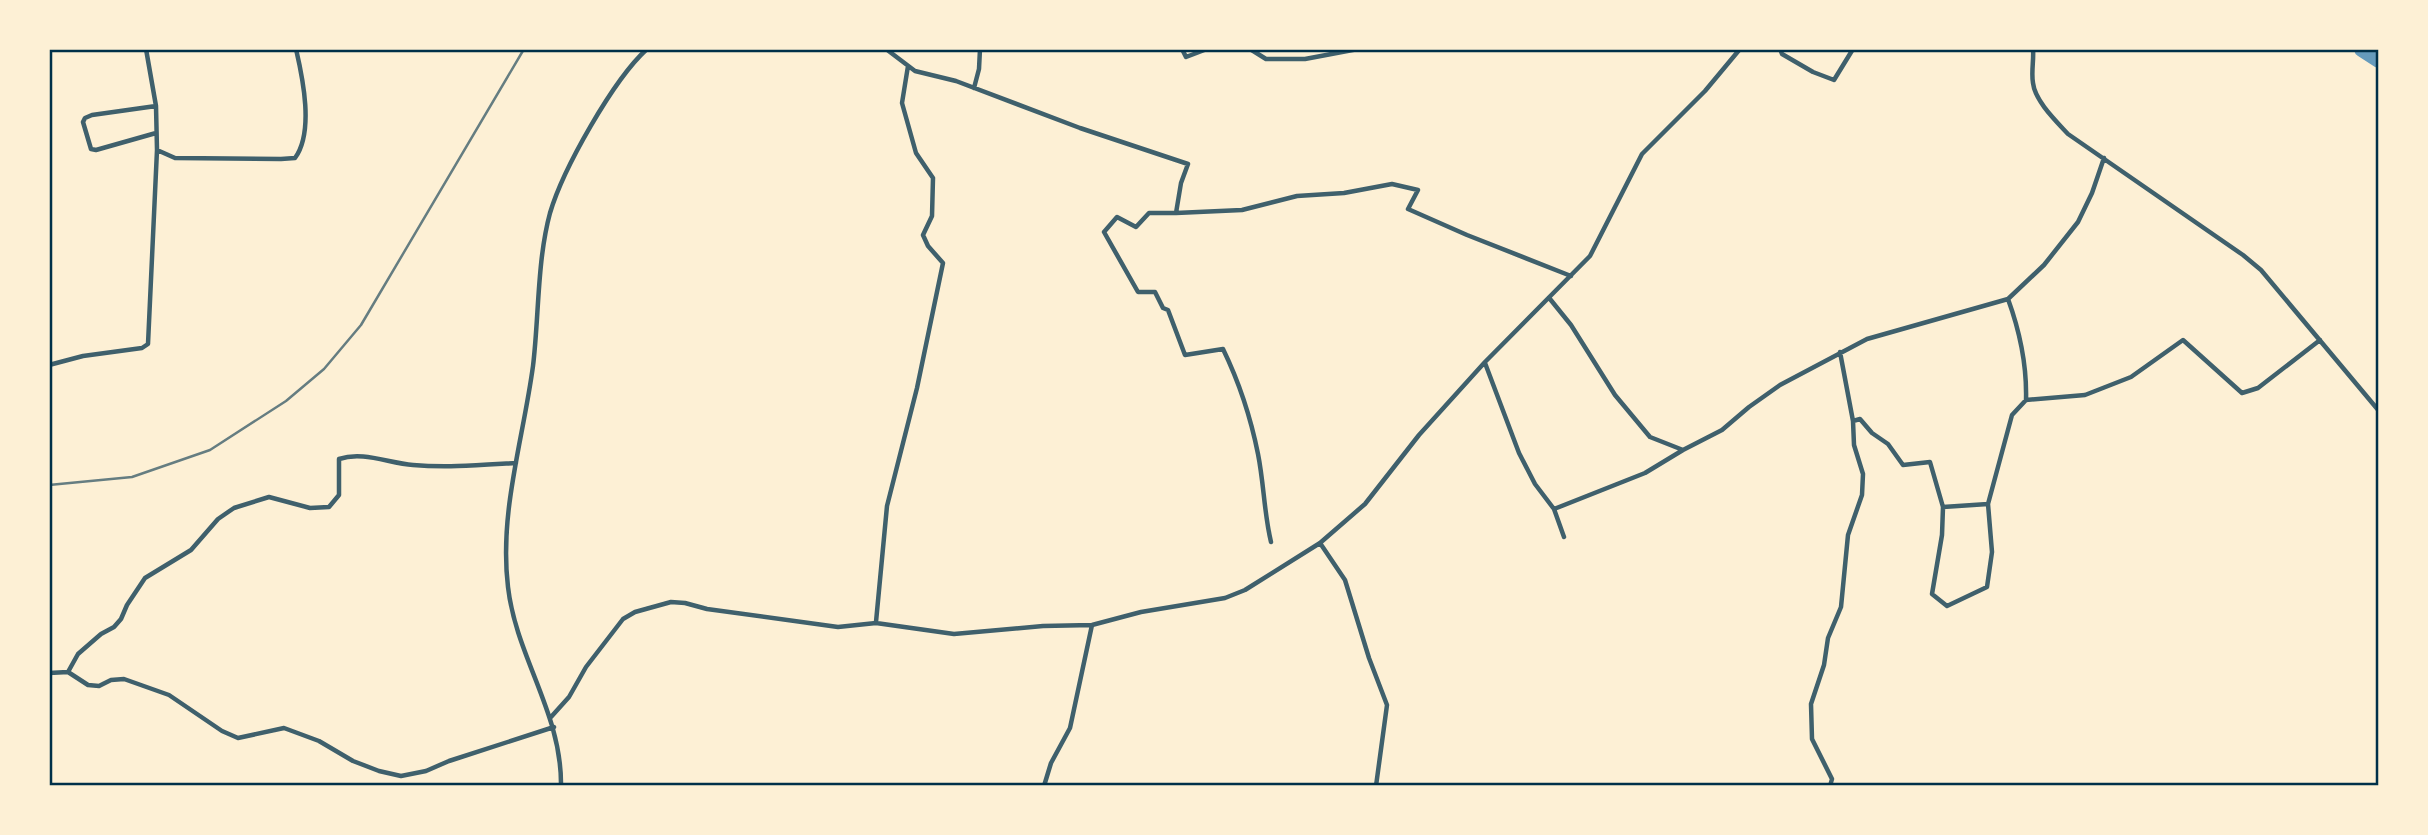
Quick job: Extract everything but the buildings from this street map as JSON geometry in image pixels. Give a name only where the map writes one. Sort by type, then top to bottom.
[{"type":"street","points":[[49,365],[83,356],[142,348],[148,344],[157,150],[156,106],[146,49]]},
{"type":"street","points":[[157,150],[175,158],[295,158],[300,150],[306,107],[296,49]]},
{"type":"street","points":[[561,786],[562,771],[554,727],[523,650],[508,588],[506,523],[533,366],[551,213],[589,132],[617,85],[647,49]]},
{"type":"street","points":[[886,49],[915,71],[974,88],[1080,128],[1188,164],[1181,183],[1176,213]]},
{"type":"street","points":[[974,88],[980,49]]},
{"type":"street","points":[[1182,49],[1186,57],[1207,49]]},
{"type":"street","points":[[1250,49],[1266,59],[1305,59],[1358,49]]},
{"type":"street","points":[[551,717],[563,706],[586,667],[623,619],[656,605],[685,603],[838,627],[876,623],[954,634],[1043,626],[1092,625],[1141,612],[1225,598],[1245,590],[1320,543],[1365,504],[1419,436],[1485,362],[1590,257],[1643,154],[1705,91],[1740,49]]},
{"type":"street","points":[[1780,49],[1782,54],[1813,72],[1834,80],[1853,49]]},
{"type":"street","points":[[2033,49],[2033,83],[2040,99],[2068,134],[2243,255],[2287,299],[2379,411]]},
{"type":"street","points":[[876,623],[887,506],[917,388],[943,263],[928,246],[923,235],[932,216],[933,177],[916,153],[902,103],[908,66]]},
{"type":"street","points":[[156,106],[92,115],[83,122],[91,149],[96,150],[156,132]]},
{"type":"street","points":[[1554,509],[1645,473],[1722,430],[1780,385],[1867,339],[2008,299],[2044,265],[2078,222],[2104,158]]},
{"type":"street","points":[[1271,542],[1251,423],[1223,349],[1185,355],[1168,310],[1163,308],[1155,292],[1138,292],[1104,232],[1117,217],[1136,227],[1149,213],[1242,210],[1297,196],[1345,193],[1392,184],[1418,190],[1408,209],[1571,276]]},
{"type":"street","points":[[1550,299],[1571,325],[1615,394],[1650,437],[1683,450]]},
{"type":"street","points":[[1853,421],[1860,419],[1872,433],[1888,444],[1903,465],[1930,462],[1943,507],[1942,535],[1932,594],[1947,606],[1987,587],[1992,552],[1988,504],[2012,415],[2026,400],[2027,376],[2018,327],[2008,299]]},
{"type":"street","points":[[2026,400],[2085,395],[2131,377],[2183,340],[2242,393],[2258,388],[2320,340]]},
{"type":"street","points":[[1830,786],[1832,779],[1812,738],[1811,705],[1824,665],[1829,638],[1841,607],[1847,535],[1862,495],[1863,474],[1854,445],[1853,421],[1840,352]]},
{"type":"street","points":[[1485,362],[1519,453],[1535,484],[1554,509],[1564,537]]},
{"type":"street","points":[[68,673],[78,654],[101,634],[114,628],[145,578],[191,550],[218,519],[234,508],[270,497],[310,508],[329,507],[339,495],[339,459],[350,455],[412,465],[516,463]]},
{"type":"street","points":[[1943,507],[1988,504]]},
{"type":"street","points":[[1320,543],[1345,580],[1387,705],[1376,786]]},
{"type":"street","points":[[1044,786],[1051,763],[1070,728],[1092,625]]},
{"type":"street","points":[[49,673],[68,673],[88,685],[99,686],[111,680],[124,680],[160,692],[238,738],[284,728],[320,741],[353,761],[401,776],[426,771],[554,727]]},
{"type":"street","points":[[547,704],[563,706]]},
{"type":"waterway","points":[[2362,49],[2379,60]]},
{"type":"railway","points":[[49,485],[132,477],[210,450],[286,401],[324,369],[361,325],[524,49]]}]
